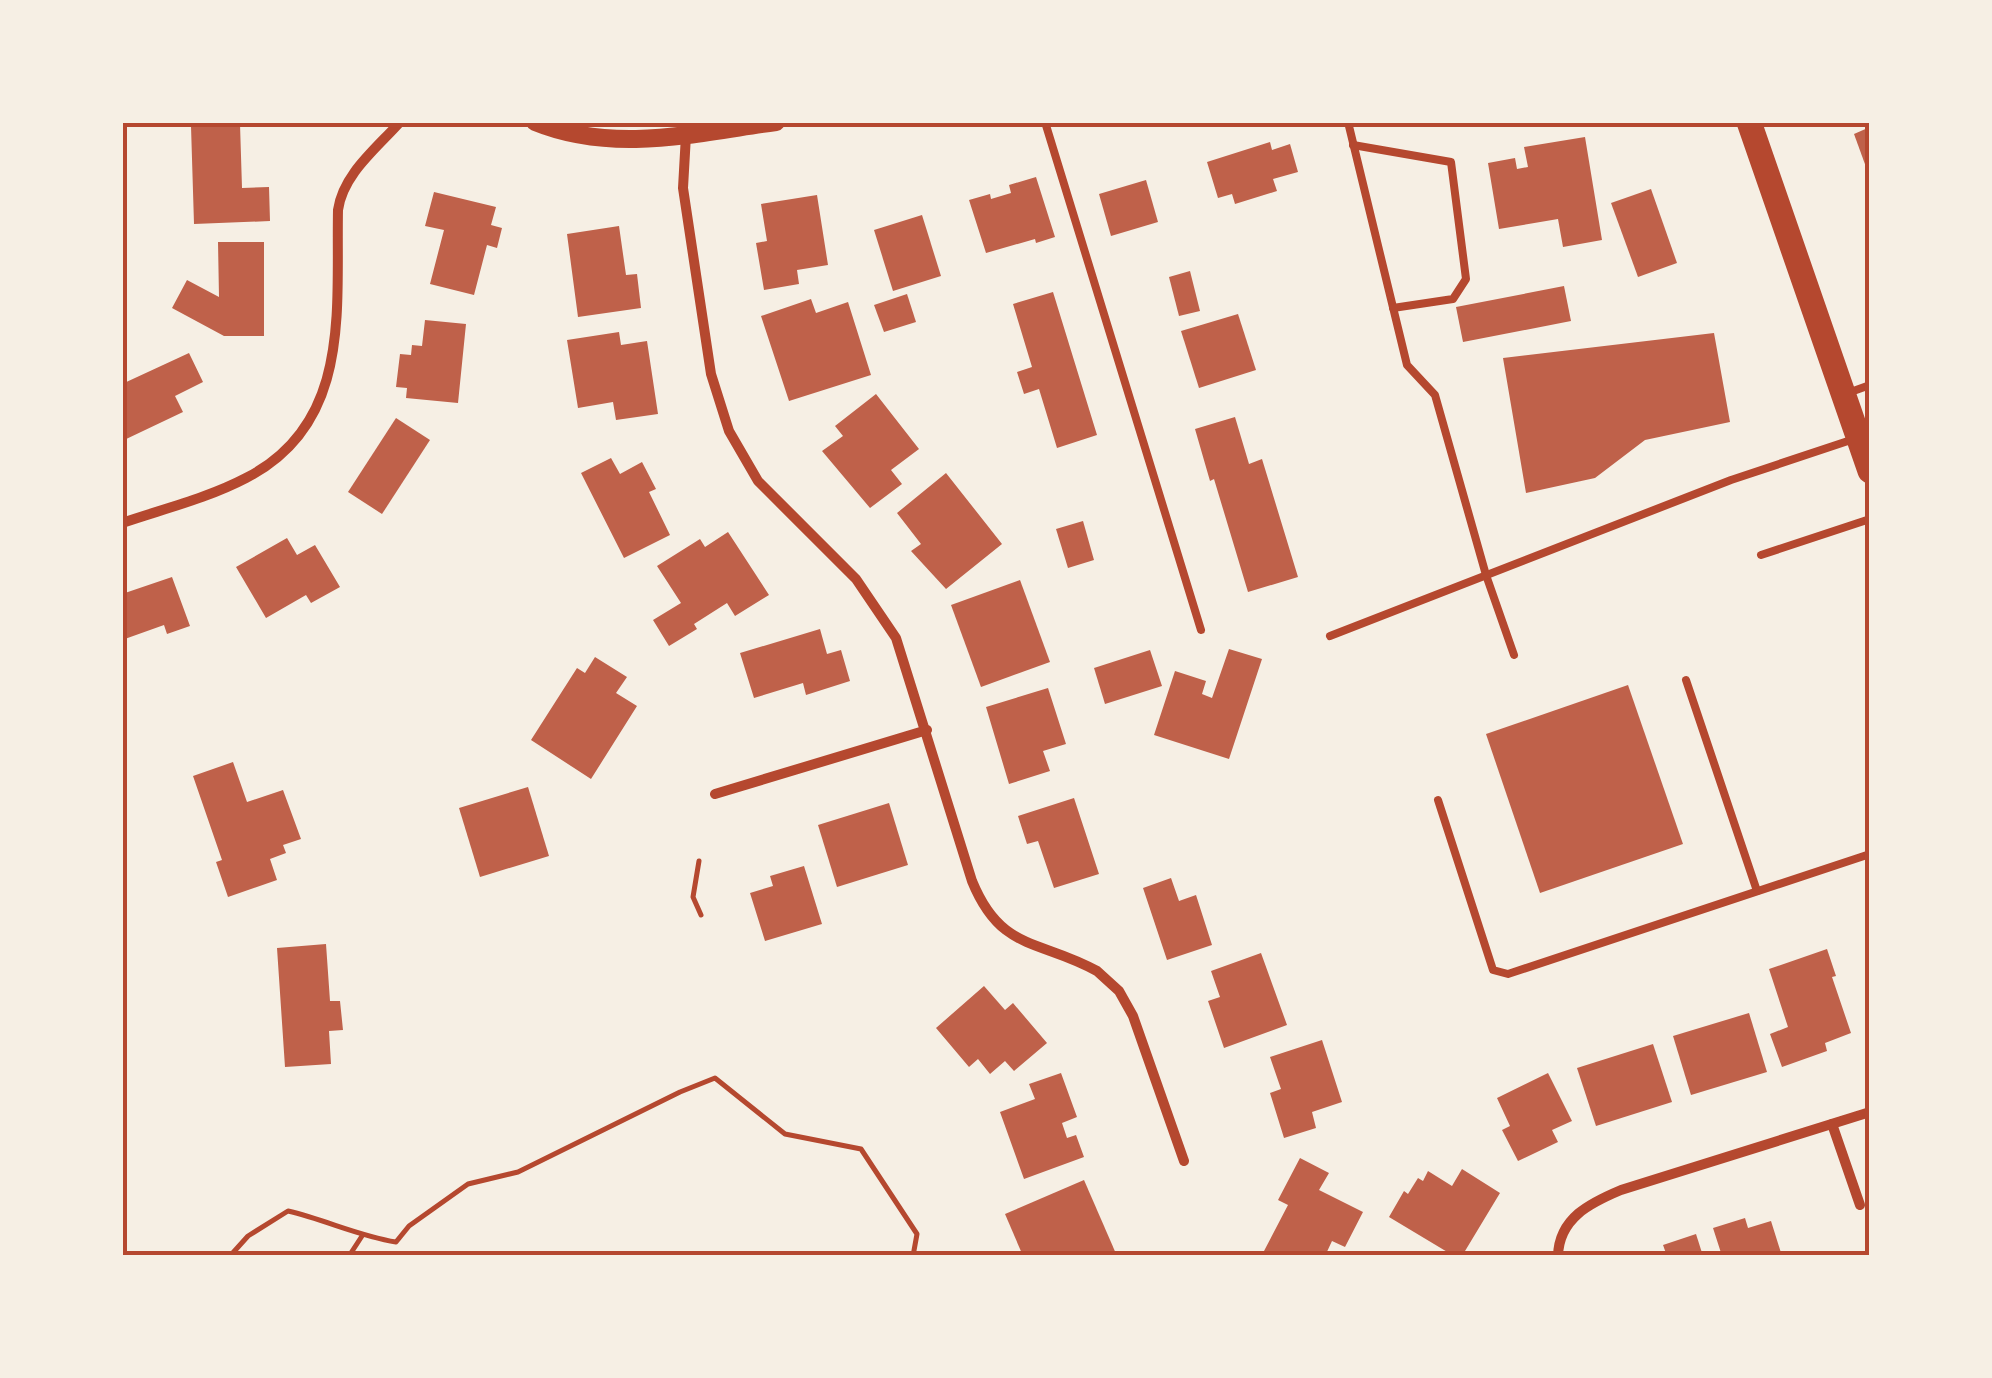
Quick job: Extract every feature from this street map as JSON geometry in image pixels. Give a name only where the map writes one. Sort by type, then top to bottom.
[{"type":"main road","points":[[1750,122],[1870,471]]},
{"type":"street","points":[[122,523],[245,480],[266,467],[301,433],[324,392],[335,346],[338,210],[342,192],[353,174],[400,122]]},
{"type":"street","points":[[535,122],[597,140],[776,122]]},
{"type":"street","points":[[688,129],[683,188],[711,374],[736,446],[758,481],[856,579],[885,618],[904,660],[982,905],[1010,935],[1084,964],[1119,991],[1133,1016],[1184,1161]]},
{"type":"street","points":[[715,794],[927,730]]},
{"type":"street","points":[[1558,1256],[1558,1243],[1568,1221],[1590,1203],[1870,1112]]},
{"type":"street","points":[[1832,1124],[1860,1205]]},
{"type":"lane","points":[[1046,122],[1200,630]]},
{"type":"lane","points":[[1348,122],[1407,366],[1435,395],[1486,575],[1514,655]]},
{"type":"lane","points":[[1353,145],[1451,162],[1466,278],[1453,299],[1393,308]]},
{"type":"lane","points":[[1843,394],[1870,386]]},
{"type":"lane","points":[[1330,636],[1732,480],[1858,437]]},
{"type":"lane","points":[[1761,555],[1870,519]]},
{"type":"lane","points":[[1686,680],[1757,891]]},
{"type":"lane","points":[[1438,800],[1492,970],[1508,974],[1870,854]]},
{"type":"path","points":[[699,861],[693,897],[701,915]]},
{"type":"path","points":[[230,1256],[248,1236],[288,1211],[340,1224],[362,1236],[396,1242],[409,1226],[468,1184],[518,1172],[715,1078],[785,1134],[861,1149],[917,1234],[913,1256]]},
{"type":"path","points":[[349,1256],[362,1236]]},
{"type":"building","points":[[240,124],[242,188],[269,187],[270,221],[194,224],[191,126]]},
{"type":"building","points":[[1870,127],[1870,178],[1854,134]]},
{"type":"building","points":[[1585,137],[1602,240],[1563,247],[1558,219],[1499,229],[1488,163],[1515,158],[1517,169],[1528,167],[1524,147]]},
{"type":"building","points":[[1270,142],[1272,150],[1290,144],[1298,172],[1273,179],[1277,191],[1235,204],[1232,194],[1218,198],[1207,162]]},
{"type":"building","points":[[1036,177],[1055,237],[986,253],[969,200],[1011,193],[1009,185]]},
{"type":"building","points":[[1146,180],[1158,222],[1111,236],[1099,194]]},
{"type":"building","points":[[1651,189],[1677,263],[1638,277],[1611,203]]},
{"type":"building","points":[[434,192],[496,207],[491,225],[502,228],[497,248],[487,245],[474,295],[430,284],[444,230],[425,226]]},
{"type":"building","points":[[817,195],[828,265],[797,270],[799,284],[764,290],[756,243],[767,241],[761,204]]},
{"type":"building","points":[[922,215],[941,276],[893,291],[874,230]]},
{"type":"building","points":[[619,226],[626,275],[637,274],[641,308],[578,317],[567,234]]},
{"type":"building","points":[[218,242],[264,242],[264,336],[224,336],[172,308],[187,280],[219,297]]},
{"type":"building","points":[[1190,271],[1200,311],[1179,316],[1169,277]]},
{"type":"building","points":[[1564,286],[1571,321],[1463,342],[1456,307]]},
{"type":"building","points":[[1053,292],[1097,435],[1057,448],[1039,389],[1024,394],[1017,372],[1032,367],[1013,304]]},
{"type":"building","points":[[907,294],[916,322],[884,332],[874,305]]},
{"type":"building","points":[[811,299],[816,313],[848,302],[871,375],[789,401],[761,316]]},
{"type":"building","points":[[1238,314],[1256,370],[1199,388],[1181,331]]},
{"type":"building","points":[[425,320],[466,324],[458,403],[406,398],[407,388],[396,387],[400,354],[411,355],[412,345],[422,346]]},
{"type":"building","points":[[619,332],[621,345],[647,341],[658,414],[616,420],[613,402],[578,408],[567,340]]},
{"type":"building","points":[[1714,333],[1730,422],[1645,440],[1595,478],[1526,493],[1503,358]]},
{"type":"building","points":[[189,353],[203,382],[175,396],[183,412],[122,441],[122,384]]},
{"type":"building","points":[[876,394],[919,449],[891,470],[902,484],[870,508],[822,451],[843,436],[835,426]]},
{"type":"building","points":[[1235,417],[1249,464],[1262,459],[1298,577],[1248,592],[1195,429]]},
{"type":"building","points":[[396,418],[430,440],[382,514],[348,492]]},
{"type":"building","points":[[611,458],[620,474],[642,462],[656,489],[649,492],[670,535],[624,558],[581,473]]},
{"type":"building","points":[[946,473],[1002,544],[946,589],[911,551],[921,544],[897,513]]},
{"type":"building","points":[[1083,521],[1094,560],[1068,568],[1056,529]]},
{"type":"building","points":[[728,532],[769,595],[735,616],[727,603],[694,624],[697,629],[669,646],[653,620],[681,603],[657,566],[700,539],[705,547]]},
{"type":"building","points":[[287,538],[297,555],[315,545],[340,587],[311,603],[306,595],[266,618],[236,567]]},
{"type":"building","points":[[172,577],[190,626],[167,634],[164,625],[122,640],[122,594]]},
{"type":"building","points":[[1020,580],[1050,662],[981,687],[951,605]]},
{"type":"building","points":[[820,629],[827,654],[841,650],[850,681],[806,695],[803,683],[754,698],[740,653]]},
{"type":"building","points":[[1229,649],[1262,659],[1229,759],[1154,735],[1175,671],[1206,681],[1202,694],[1212,698]]},
{"type":"building","points":[[1150,650],[1162,686],[1105,704],[1094,668]]},
{"type":"building","points":[[595,657],[627,677],[616,693],[637,706],[591,779],[531,740],[577,668],[585,673]]},
{"type":"building","points":[[1628,685],[1683,844],[1540,893],[1486,734]]},
{"type":"building","points":[[1048,688],[1066,744],[1043,751],[1050,771],[1009,784],[986,707]]},
{"type":"building","points":[[233,762],[247,802],[283,790],[301,839],[283,845],[286,853],[270,859],[277,880],[228,897],[216,862],[222,860],[193,776]]},
{"type":"building","points":[[528,787],[549,856],[480,877],[459,808]]},
{"type":"building","points":[[1074,798],[1099,874],[1054,888],[1038,841],[1027,844],[1018,816]]},
{"type":"building","points":[[889,803],[908,865],[837,887],[818,825]]},
{"type":"building","points":[[804,866],[822,924],[765,941],[750,893],[773,886],[770,876]]},
{"type":"building","points":[[1171,878],[1179,901],[1196,895],[1212,945],[1167,960],[1143,888]]},
{"type":"building","points":[[326,944],[330,1001],[340,1001],[343,1030],[329,1031],[331,1064],[285,1067],[277,948]]},
{"type":"building","points":[[1827,949],[1851,1033],[1825,1043],[1827,1051],[1782,1067],[1770,1034],[1788,1027],[1769,969]]},
{"type":"building","points":[[1261,953],[1287,1025],[1224,1048],[1208,1001],[1220,997],[1211,971]]},
{"type":"building","points":[[984,986],[1005,1010],[1013,1003],[1047,1043],[1014,1071],[1005,1061],[990,1074],[978,1059],[969,1067],[936,1028]]},
{"type":"building","points":[[1749,1013],[1767,1072],[1691,1095],[1673,1036]]},
{"type":"building","points":[[1322,1040],[1342,1102],[1312,1112],[1316,1128],[1284,1138],[1270,1093],[1281,1089],[1270,1057]]},
{"type":"building","points":[[1653,1044],[1672,1102],[1596,1126],[1577,1068]]},
{"type":"building","points":[[1061,1073],[1077,1117],[1062,1123],[1067,1138],[1076,1135],[1084,1157],[1024,1179],[1000,1112],[1035,1099],[1029,1084]]},
{"type":"building","points":[[1548,1073],[1572,1121],[1552,1130],[1558,1142],[1518,1161],[1502,1130],[1510,1126],[1497,1098]]},
{"type":"building","points":[[1300,1158],[1329,1173],[1319,1190],[1363,1212],[1345,1247],[1332,1241],[1325,1256],[1273,1256],[1264,1251],[1288,1205],[1278,1200]]},
{"type":"building","points":[[1462,1169],[1500,1193],[1462,1256],[1454,1256],[1389,1217],[1404,1191],[1408,1194],[1428,1171],[1452,1186]]},
{"type":"building","points":[[1084,1180],[1117,1256],[1023,1256],[1005,1214]]},
{"type":"building","points":[[1745,1218],[1748,1228],[1771,1221],[1782,1256],[1722,1256],[1713,1228]]},
{"type":"building","points":[[1696,1234],[1703,1256],[1667,1256],[1663,1245]]}]
